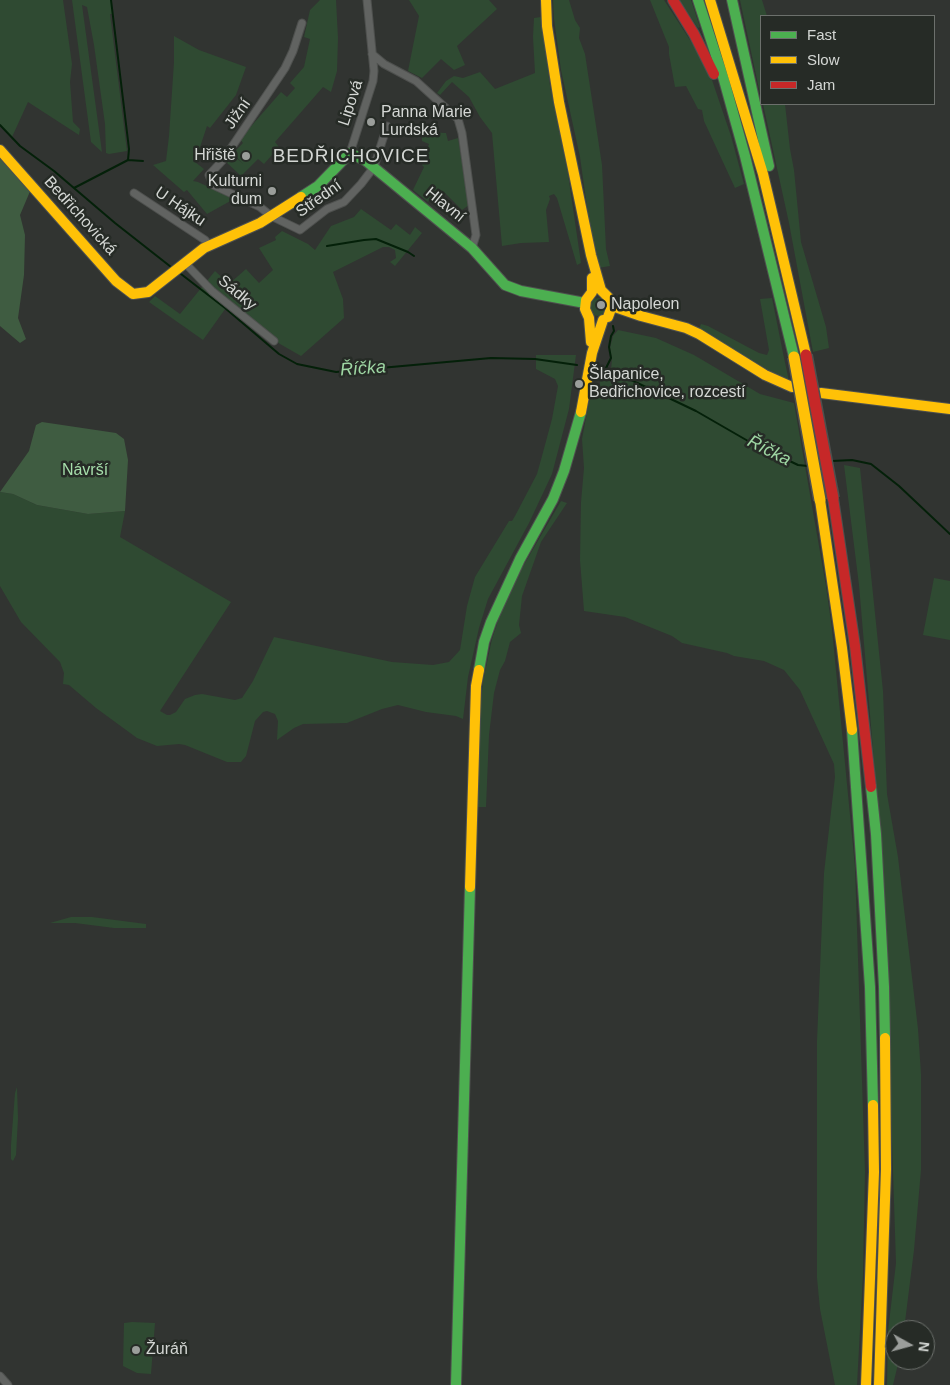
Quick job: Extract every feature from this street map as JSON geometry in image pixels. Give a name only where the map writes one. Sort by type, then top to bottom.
[{"type":"main road","points":[[456,1385],[474,703],[476,686],[484,642],[491,622],[520,559],[553,499],[564,472],[579,420],[592,352],[606,319],[611,314],[612,306],[609,298],[603,294],[599,286],[590,255],[559,102],[547,26],[546,0]]},
{"type":"main road","points":[[672,0],[710,63],[745,156]]},
{"type":"main road","points":[[698,0],[724,80],[745,156],[794,357],[820,500],[854,745],[870,987],[874,1172],[866,1385]]},
{"type":"main road","points":[[710,0],[763,174],[797,311]]},
{"type":"main road","points":[[732,0],[787,254],[833,498],[855,646],[876,844],[884,987],[886,1169],[879,1385]]},
{"type":"main road","name":"Bedřichovická","points":[[0,150],[116,280],[129,292],[142,294],[152,289],[186,262]]},
{"type":"main road","points":[[186,262],[209,245],[260,223],[318,186],[350,154]]},
{"type":"main road","name":"Hlavní","points":[[350,154],[374,167],[472,248],[498,280],[505,285],[521,291],[573,300],[588,300]]},
{"type":"main road","points":[[590,255],[593,288],[584,309],[589,318],[592,352]]},
{"type":"main road","points":[[588,300],[599,293],[603,294]]},
{"type":"main road","points":[[612,306],[641,316],[672,323],[699,334],[765,375],[792,386]]},
{"type":"main road","points":[[589,318],[598,321],[615,316],[641,316]]},
{"type":"main road","points":[[821,393],[950,409]]},
{"type":"street","name":"Lipová","points":[[350,154],[373,82],[374,71],[367,0]]},
{"type":"street","name":"Jižní","points":[[271,216],[260,207],[213,184],[209,175],[223,160],[286,66],[302,23]]},
{"type":"street","points":[[372,54],[384,64],[416,81],[458,119],[462,133],[476,235],[472,248]]},
{"type":"street","points":[[374,71],[384,64]]},
{"type":"street","points":[[374,167],[387,126]]},
{"type":"street","name":"Střední","points":[[271,216],[300,230],[327,209],[344,202],[374,167]]},
{"type":"street","name":"U Hájku","points":[[134,193],[205,240],[209,245]]},
{"type":"street","name":"Sádky","points":[[186,262],[192,271],[212,291],[274,342]]},
{"type":"street","points":[[0,1376],[8,1385]]},
{"type":"green space","points":[[0,0],[63,0],[72,64],[70,82],[73,122],[80,129],[79,135],[28,102],[12,137],[0,125]]},
{"type":"green space","points":[[72,0],[111,0],[113,14],[110,14],[127,151],[106,153],[105,124],[94,45],[87,7],[82,5],[102,152],[91,142]]},
{"type":"green space","points":[[320,0],[336,0],[337,71],[331,92],[323,87],[275,142],[279,147],[264,164],[258,159],[241,176],[225,161],[232,154],[243,164],[233,153],[243,143],[240,139],[281,92],[287,97],[295,88],[290,83],[304,67],[310,39],[304,37],[310,10]]},
{"type":"green space","points":[[409,0],[489,0],[497,9],[457,46],[465,65],[454,70],[441,59],[422,78],[408,71],[419,16]]},
{"type":"green space","points":[[553,0],[569,0],[575,20],[580,28],[579,38],[585,54],[602,165],[606,249],[610,266],[598,268],[591,235],[580,157],[561,70]]},
{"type":"green space","points":[[650,0],[664,0],[701,57],[712,80],[731,136],[744,184],[735,188],[704,121],[702,110],[698,109],[686,86],[675,87],[669,47]]},
{"type":"green space","points":[[679,0],[691,0],[700,27],[698,28]]},
{"type":"green space","points":[[740,0],[762,0],[767,15],[760,15],[760,93]]},
{"type":"green space","points":[[541,17],[550,86],[568,174],[581,263],[577,265],[557,198],[554,194],[549,196],[550,199],[546,210],[549,242],[502,246],[492,133],[469,97],[452,82],[440,95],[437,93],[446,81],[454,76],[463,78],[480,72],[495,89],[535,73],[534,18]]},
{"type":"green space","points":[[174,36],[199,50],[246,67],[236,95],[210,128],[207,126],[195,162],[204,169],[193,181],[234,199],[207,214],[187,190],[184,192],[153,165],[166,161],[174,62]]},
{"type":"green space","points":[[763,105],[785,105],[801,242],[826,327],[829,348],[813,352],[789,223]]},
{"type":"green space","points":[[422,132],[446,133],[448,141],[458,138],[469,205],[462,210],[445,193],[439,200],[433,195],[428,202],[413,190],[424,167],[422,165],[429,144],[422,141]]},
{"type":"green space","points":[[0,153],[31,189],[20,215],[25,235],[24,275],[18,318],[26,339],[20,343],[0,326]]},
{"type":"green space","points":[[361,209],[391,230],[396,224],[410,235],[415,227],[422,233],[395,266],[390,262],[396,258],[395,250],[383,247],[333,272],[343,299],[344,318],[301,356],[280,344],[228,305],[203,340],[149,302],[155,296],[180,314],[215,271],[229,284],[246,269],[259,283],[273,270],[259,248],[276,240],[275,237],[282,231],[308,244],[315,250],[331,226],[354,217]]},
{"type":"green space","points":[[598,298],[604,301],[607,307],[604,313],[598,316],[592,313],[589,307],[592,301]]},
{"type":"green space","points":[[772,298],[789,381],[757,365],[699,329],[701,324],[708,326],[759,353],[767,355],[769,350],[760,299]]},
{"type":"green space","points":[[618,330],[656,338],[694,355],[760,394],[794,403],[832,629],[855,867],[865,1172],[863,1274],[857,1385],[835,1385],[820,1309],[817,1278],[817,1041],[824,873],[835,777],[834,764],[800,690],[784,670],[764,661],[734,656],[682,643],[672,636],[625,617],[584,611],[580,560],[581,502],[584,468],[582,439],[589,402],[595,386],[600,386],[603,373],[611,372],[612,358],[610,348],[613,336]]},
{"type":"green space","points":[[536,355],[576,355],[569,409],[552,474],[529,523],[488,599],[479,628],[468,677],[463,719],[398,705],[382,709],[347,723],[303,724],[277,740],[278,721],[275,714],[267,711],[263,712],[255,721],[246,756],[241,762],[227,762],[185,745],[157,746],[137,738],[96,708],[69,685],[63,684],[64,673],[60,662],[21,622],[0,586],[0,492],[13,494],[37,505],[88,514],[125,511],[120,537],[231,602],[160,711],[167,715],[176,712],[185,699],[195,695],[202,694],[235,700],[242,698],[253,681],[274,637],[392,662],[433,665],[449,662],[460,650],[467,606],[475,577],[509,521],[512,521],[537,474],[552,419],[558,386],[555,379],[536,369]]},
{"type":"green space","name":"Návrší","points":[[42,422],[116,433],[124,439],[128,460],[125,511],[88,514],[37,505],[13,494],[0,492],[29,451],[36,425]]},
{"type":"green space","points":[[844,465],[860,468],[883,691],[887,794],[898,857],[918,1029],[921,1074],[921,1170],[905,1320],[889,1320],[896,1263],[883,867],[859,585]]},
{"type":"green space","points":[[561,501],[567,503],[541,542],[522,596],[519,625],[521,633],[510,642],[505,661],[500,670],[494,693],[489,735],[486,807],[477,807],[480,712],[483,681],[492,639],[503,605],[515,580]]},
{"type":"green space","points":[[934,578],[950,581],[950,640],[923,635]]},
{"type":"green space","points":[[71,917],[92,917],[146,924],[146,928],[114,928],[75,923],[50,923]]},
{"type":"green space","points":[[17,1087],[16,1155],[13,1161],[11,1159],[11,1145]]},
{"type":"green space","points":[[124,1323],[155,1323],[151,1374],[137,1373],[123,1366]]},
{"type":"green space","points":[[887,1370],[897,1370],[893,1385],[887,1385]]},
{"type":"waterway","points":[[111,0],[129,149],[128,160]]},
{"type":"waterway","name":"Říčka","points":[[0,125],[20,146],[54,171],[115,223],[171,267]]},
{"type":"waterway","points":[[74,188],[128,160],[143,161]]},
{"type":"waterway","points":[[327,246],[376,239],[414,256]]},
{"type":"waterway","name":"Říčka","points":[[181,274],[279,354],[297,364],[336,372],[491,358],[535,359],[577,365]]},
{"type":"waterway","name":"Říčka","points":[[613,326],[614,331],[609,347],[611,358],[606,368],[696,411],[748,441],[798,465],[808,466]]},
{"type":"waterway","name":"Říčka","points":[[832,461],[852,460],[871,464],[899,486],[950,534]]},
{"type":"traffic: fast","points":[[698,0],[724,80],[745,156],[794,357]]},
{"type":"traffic: fast","points":[[732,0],[769,166]]},
{"type":"traffic: fast","points":[[301,197],[318,186],[350,153],[366,161],[472,248],[505,285],[521,291],[585,303]]},
{"type":"traffic: fast","points":[[479,670],[484,642],[491,622],[520,559],[553,499],[564,471],[581,412]]},
{"type":"traffic: fast","points":[[852,730],[870,987],[873,1105]]},
{"type":"traffic: fast","points":[[871,787],[876,834],[885,1038]]},
{"type":"traffic: fast","points":[[456,1385],[470,887]]},
{"type":"traffic: slow","points":[[546,0],[547,26],[559,102],[591,255],[601,290],[609,298],[612,306],[608,317]]},
{"type":"traffic: slow","points":[[710,0],[763,174],[806,355]]},
{"type":"traffic: slow","points":[[0,150],[116,281],[133,294],[148,292],[204,248],[260,223],[301,197]]},
{"type":"traffic: slow","points":[[591,342],[589,318],[585,309],[586,300],[592,292],[592,278]]},
{"type":"traffic: slow","points":[[612,306],[686,328],[765,375],[792,387]]},
{"type":"traffic: slow","points":[[581,412],[592,353],[603,320]]},
{"type":"traffic: slow","points":[[794,357],[820,500]]},
{"type":"traffic: slow","points":[[821,393],[950,409]]},
{"type":"traffic: slow","points":[[820,500],[852,730]]},
{"type":"traffic: slow","points":[[470,887],[476,686],[479,670]]},
{"type":"traffic: slow","points":[[879,1385],[886,1169],[885,1038]]},
{"type":"traffic: slow","points":[[866,1385],[874,1172],[873,1105]]},
{"type":"traffic: jam","points":[[673,0],[694,34],[714,74]]},
{"type":"traffic: jam","points":[[806,355],[833,498]]},
{"type":"traffic: jam","points":[[833,498],[855,646],[871,787]]},
{"type":"place","name":"Panna Marie Lurdská","points":[[371,122]]},
{"type":"place","name":"Hřiště","points":[[246,156]]},
{"type":"place","name":"Kulturni dum","points":[[272,191]]},
{"type":"place","name":"Napoleon","points":[[601,305]]},
{"type":"place","name":"Šlapanice, Bedřichovice, rozcestí","points":[[579,384]]},
{"type":"place","name":"Žuráň","points":[[136,1350]]},
{"type":"district","name":"BEDŘICHOVICE","points":[[351,157]]}]
